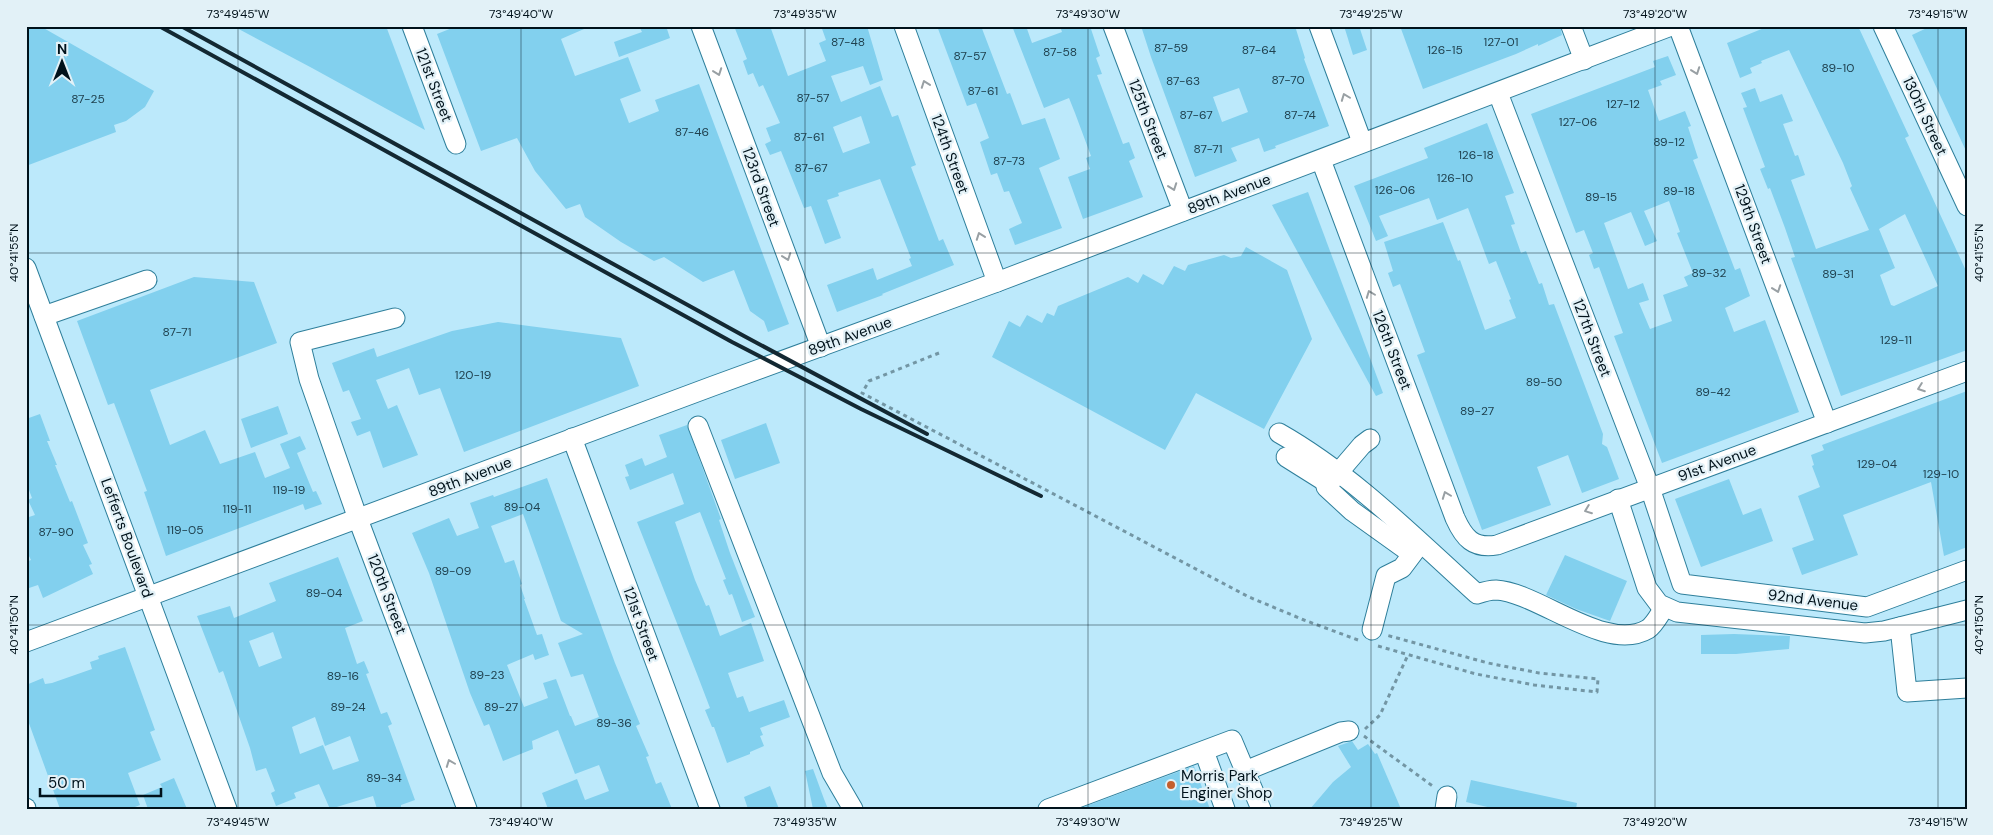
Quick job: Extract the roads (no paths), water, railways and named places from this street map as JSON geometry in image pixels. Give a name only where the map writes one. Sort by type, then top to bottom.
[{"type":"street","name":"121st Street","points":[[412,26],[456,144]]},
{"type":"street","name":"123rd Street","points":[[701,26],[821,347]]},
{"type":"street","name":"124th Street","points":[[904,26],[997,282]]},
{"type":"street","name":"125th Street","points":[[1113,26],[1183,211]]},
{"type":"street","points":[[1319,26],[1362,142]]},
{"type":"street","points":[[1571,26],[1584,60]]},
{"type":"street","name":"89th Avenue","points":[[26,642],[997,282],[1671,26]]},
{"type":"street","name":"129th Street","points":[[1678,26],[1827,423]]},
{"type":"street","name":"130th Street","points":[[1885,27],[1965,197]]},
{"type":"street","name":"127th Street","points":[[1498,93],[1650,488],[1682,584]]},
{"type":"street","name":"126th Street","points":[[1321,160],[1455,518],[1468,539]]},
{"type":"street","name":"Lefferts Boulevard","points":[[26,268],[227,809]]},
{"type":"street","points":[[44,316],[147,280]]},
{"type":"street","name":"120th Street","points":[[395,318],[300,342],[309,379],[358,518],[467,809]]},
{"type":"street","name":"91st Avenue","points":[[1468,539],[1480,545],[1497,545],[1967,371]]},
{"type":"street","points":[[698,426],[836,783],[853,809]]},
{"type":"street","points":[[1279,433],[1310,451],[1334,478],[1417,548],[1477,594],[1492,590],[1513,594],[1569,618],[1616,634],[1628,635],[1648,628],[1664,608]]},
{"type":"street","name":"121st Street","points":[[572,438],[710,809]]},
{"type":"street","points":[[1334,478],[1362,445],[1370,439]]},
{"type":"street","points":[[1286,457],[1334,478]]},
{"type":"street","points":[[1618,499],[1647,588],[1655,600],[1664,608],[1685,614],[1851,632],[1874,632],[1967,610]]},
{"type":"street","points":[[1370,639],[1384,579],[1386,576],[1402,568],[1417,548]]},
{"type":"street","name":"92nd Avenue","points":[[1682,584],[1867,607],[1967,570]]},
{"type":"street","points":[[1900,627],[1907,692],[1967,688]]},
{"type":"street","points":[[1245,771],[1349,730]]},
{"type":"street","points":[[1048,809],[1232,740],[1261,809]]},
{"type":"street","points":[[1204,751],[1225,809]]},
{"type":"railway","points":[[159,26],[732,342],[861,409],[1041,496]]},
{"type":"railway","points":[[181,26],[744,336],[927,434]]},
{"type":"place","name":"Morris Park Enginer Shop","points":[[1171,785]]}]
